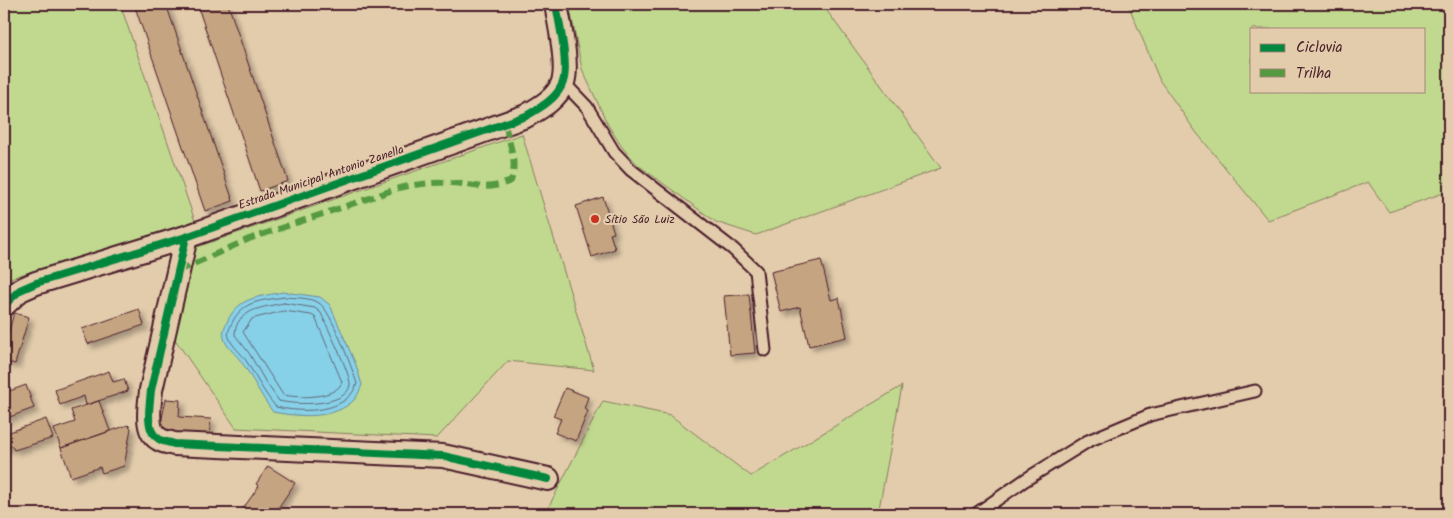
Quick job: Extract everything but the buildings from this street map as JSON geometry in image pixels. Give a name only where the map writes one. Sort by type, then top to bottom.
[{"type":"street","points":[[556,4],[565,68],[563,82]]},
{"type":"street","name":"Estrada Municipal Antonio Zanella","points":[[4,305],[20,290],[36,283],[186,237],[526,116],[543,107],[563,82]]},
{"type":"street","points":[[186,237],[150,390],[150,430],[158,439],[174,444],[443,456],[548,479]]},
{"type":"lane","points":[[563,82],[587,108],[614,152],[631,170],[733,249],[756,271],[765,350]]},
{"type":"lane","points":[[976,514],[1025,480],[1088,441],[1150,414],[1255,391]]},
{"type":"green space","points":[[4,4],[120,4],[195,221],[4,280]]},
{"type":"green space","points":[[569,4],[822,4],[941,168],[756,235],[716,222],[638,165],[622,147],[608,125],[582,69]]},
{"type":"green space","points":[[1128,4],[1449,4],[1449,191],[1389,212],[1368,182],[1268,220],[1196,132],[1160,81]]},
{"type":"green space","points":[[522,134],[594,370],[508,361],[437,438],[236,428],[174,338],[194,248]]},
{"type":"green space","points":[[902,386],[878,514],[545,514],[603,401],[670,415],[751,476]]},
{"type":"water","points":[[283,292],[320,297],[330,305],[356,365],[362,385],[355,399],[347,406],[327,414],[305,416],[273,412],[238,357],[225,341],[223,334],[225,327],[238,306],[251,299]]},
{"type":"marked path","points":[[178,271],[249,239],[399,188],[437,183],[486,187],[511,181],[514,167],[511,145],[505,124]]},
{"type":"cycle path","points":[[4,305],[20,290],[36,283],[186,237],[526,116],[553,98],[563,82],[565,65],[556,4]]},
{"type":"cycle path","points":[[186,237],[151,390],[150,424],[151,430],[159,439],[174,444],[443,456],[548,479]]},
{"type":"place","name":"Sítio São Luiz","points":[[595,219]]}]
